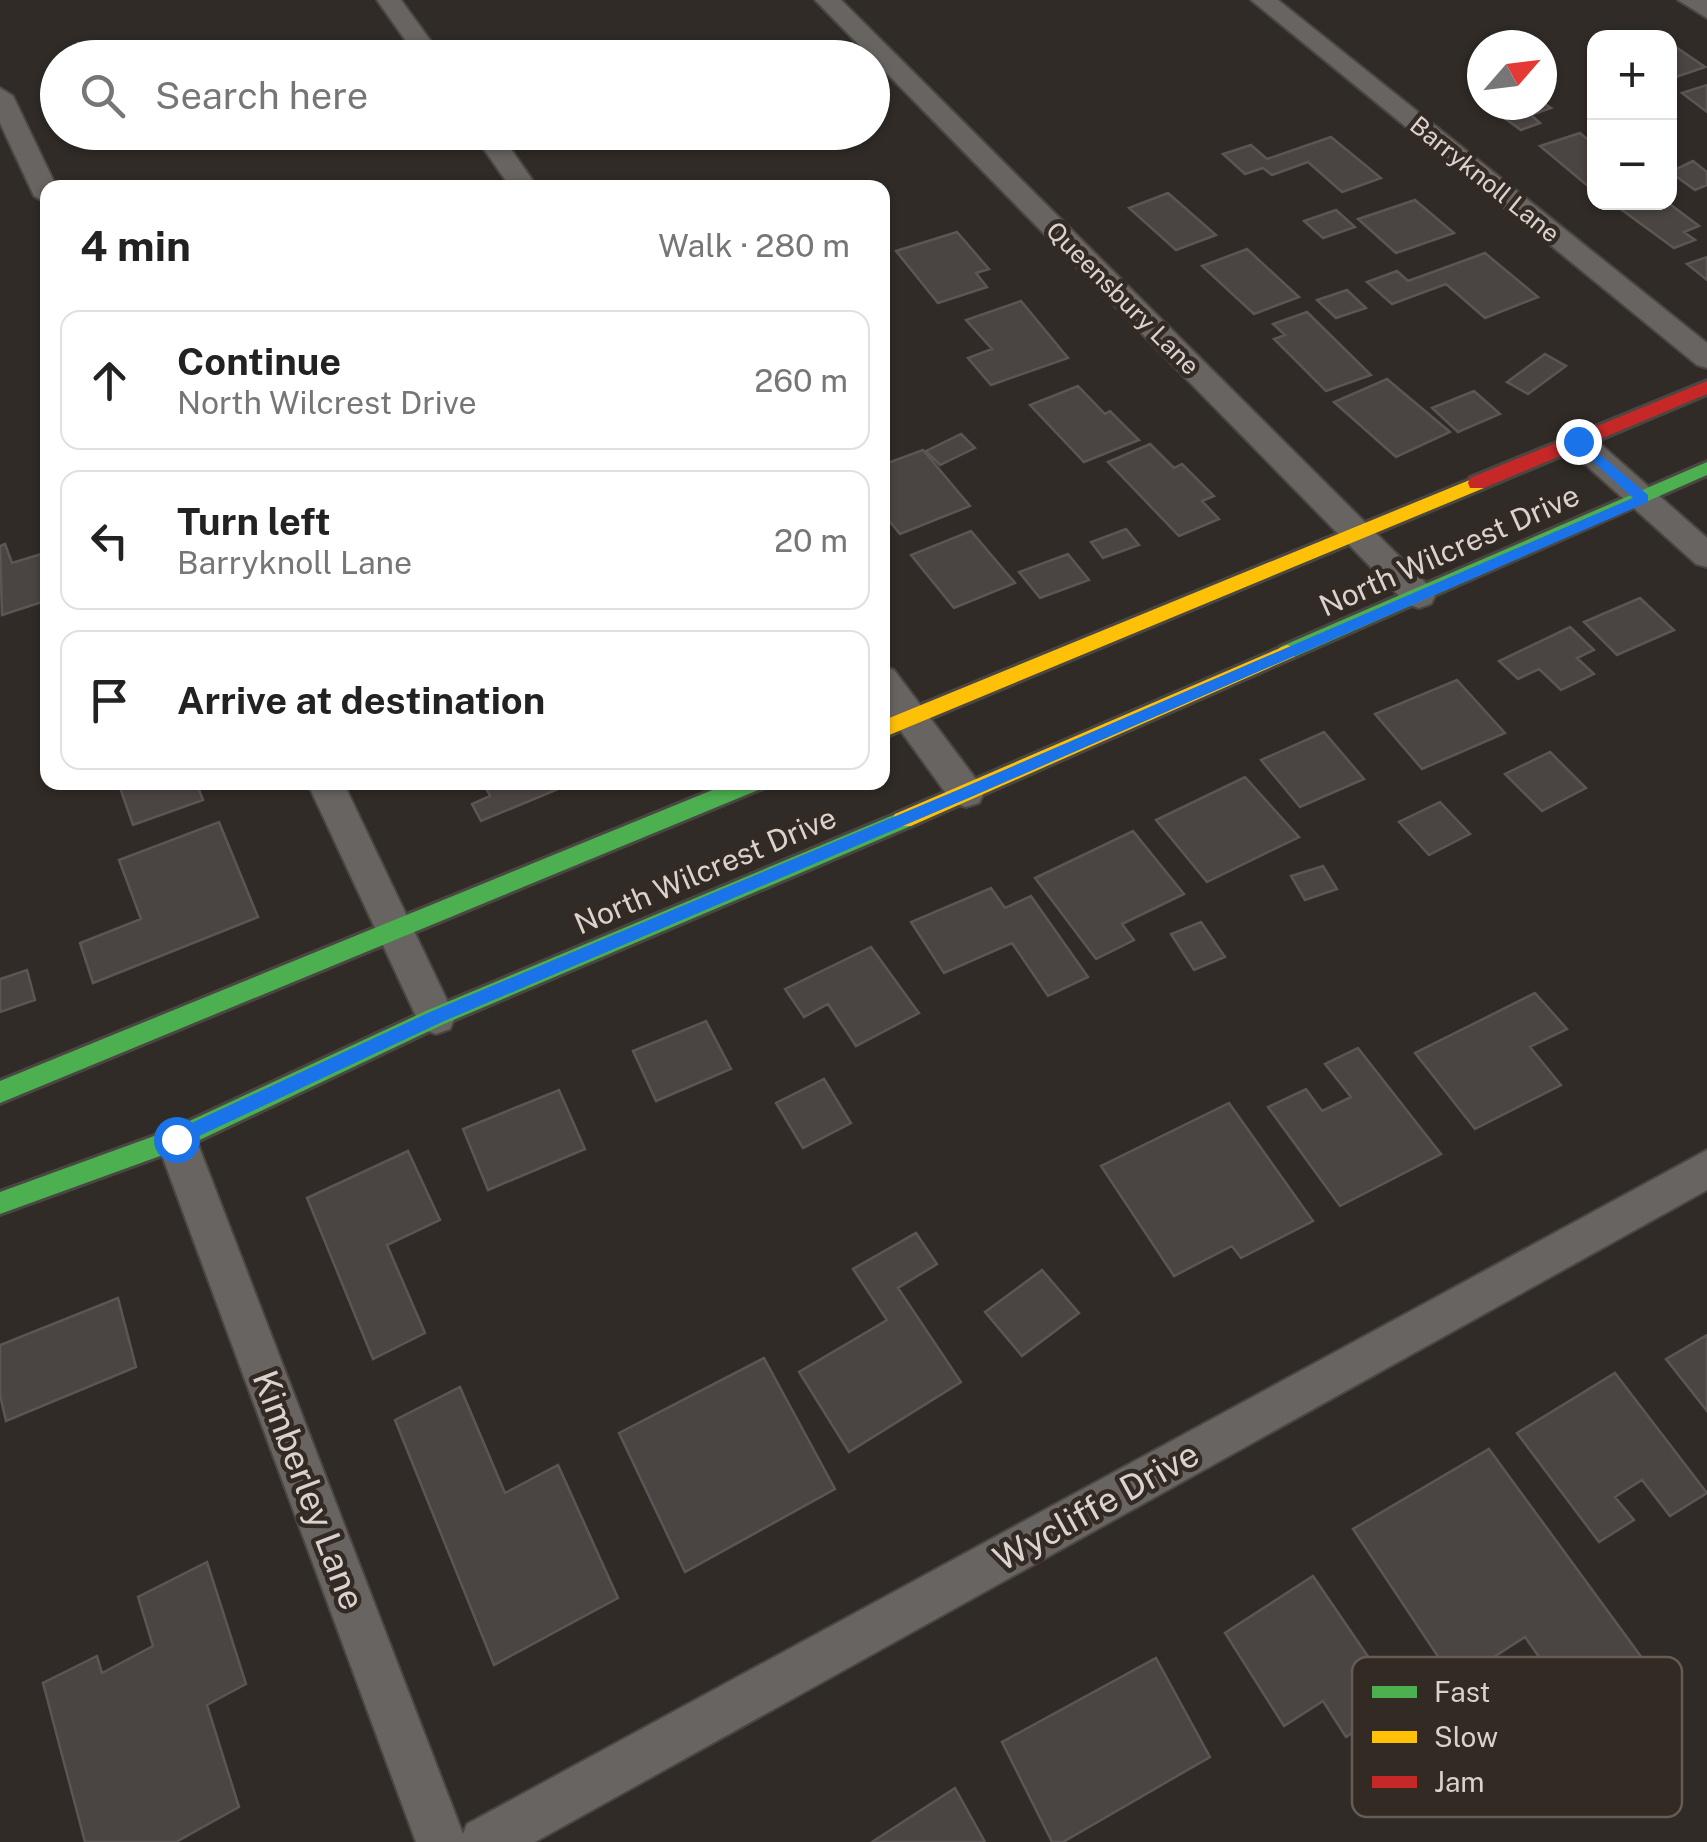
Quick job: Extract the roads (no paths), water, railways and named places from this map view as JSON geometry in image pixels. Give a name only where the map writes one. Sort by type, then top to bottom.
[{"type":"main road","name":"North Wilcrest Drive","points":[[897,724],[1707,387]]},
{"type":"main road","name":"North Wilcrest Drive","points":[[0,1203],[176,1139],[436,1017],[966,793],[1707,468]]},
{"type":"main road","name":"North Wilcrest Drive","points":[[0,1092],[736,790]]},
{"type":"street","points":[[389,0],[418,40]]},
{"type":"street","name":"Queensbury Lane","points":[[827,0],[867,40]]},
{"type":"street","name":"Barryknoll Lane","points":[[1263,0],[1707,358]]},
{"type":"street","points":[[1690,0],[1707,12]]},
{"type":"street","name":"Queensbury Lane","points":[[890,63],[1419,596]]},
{"type":"street","points":[[0,96],[40,180]]},
{"type":"street","points":[[498,150],[519,180]]},
{"type":"street","points":[[1578,441],[1707,556]]},
{"type":"street","points":[[897,724],[966,793]]},
{"type":"street","points":[[329,790],[436,1017]]},
{"type":"street","name":"Kimberley Lane","points":[[176,1139],[441,1842]]},
{"type":"street","name":"Wycliffe Drive","points":[[485,1842],[1707,1169]]}]
